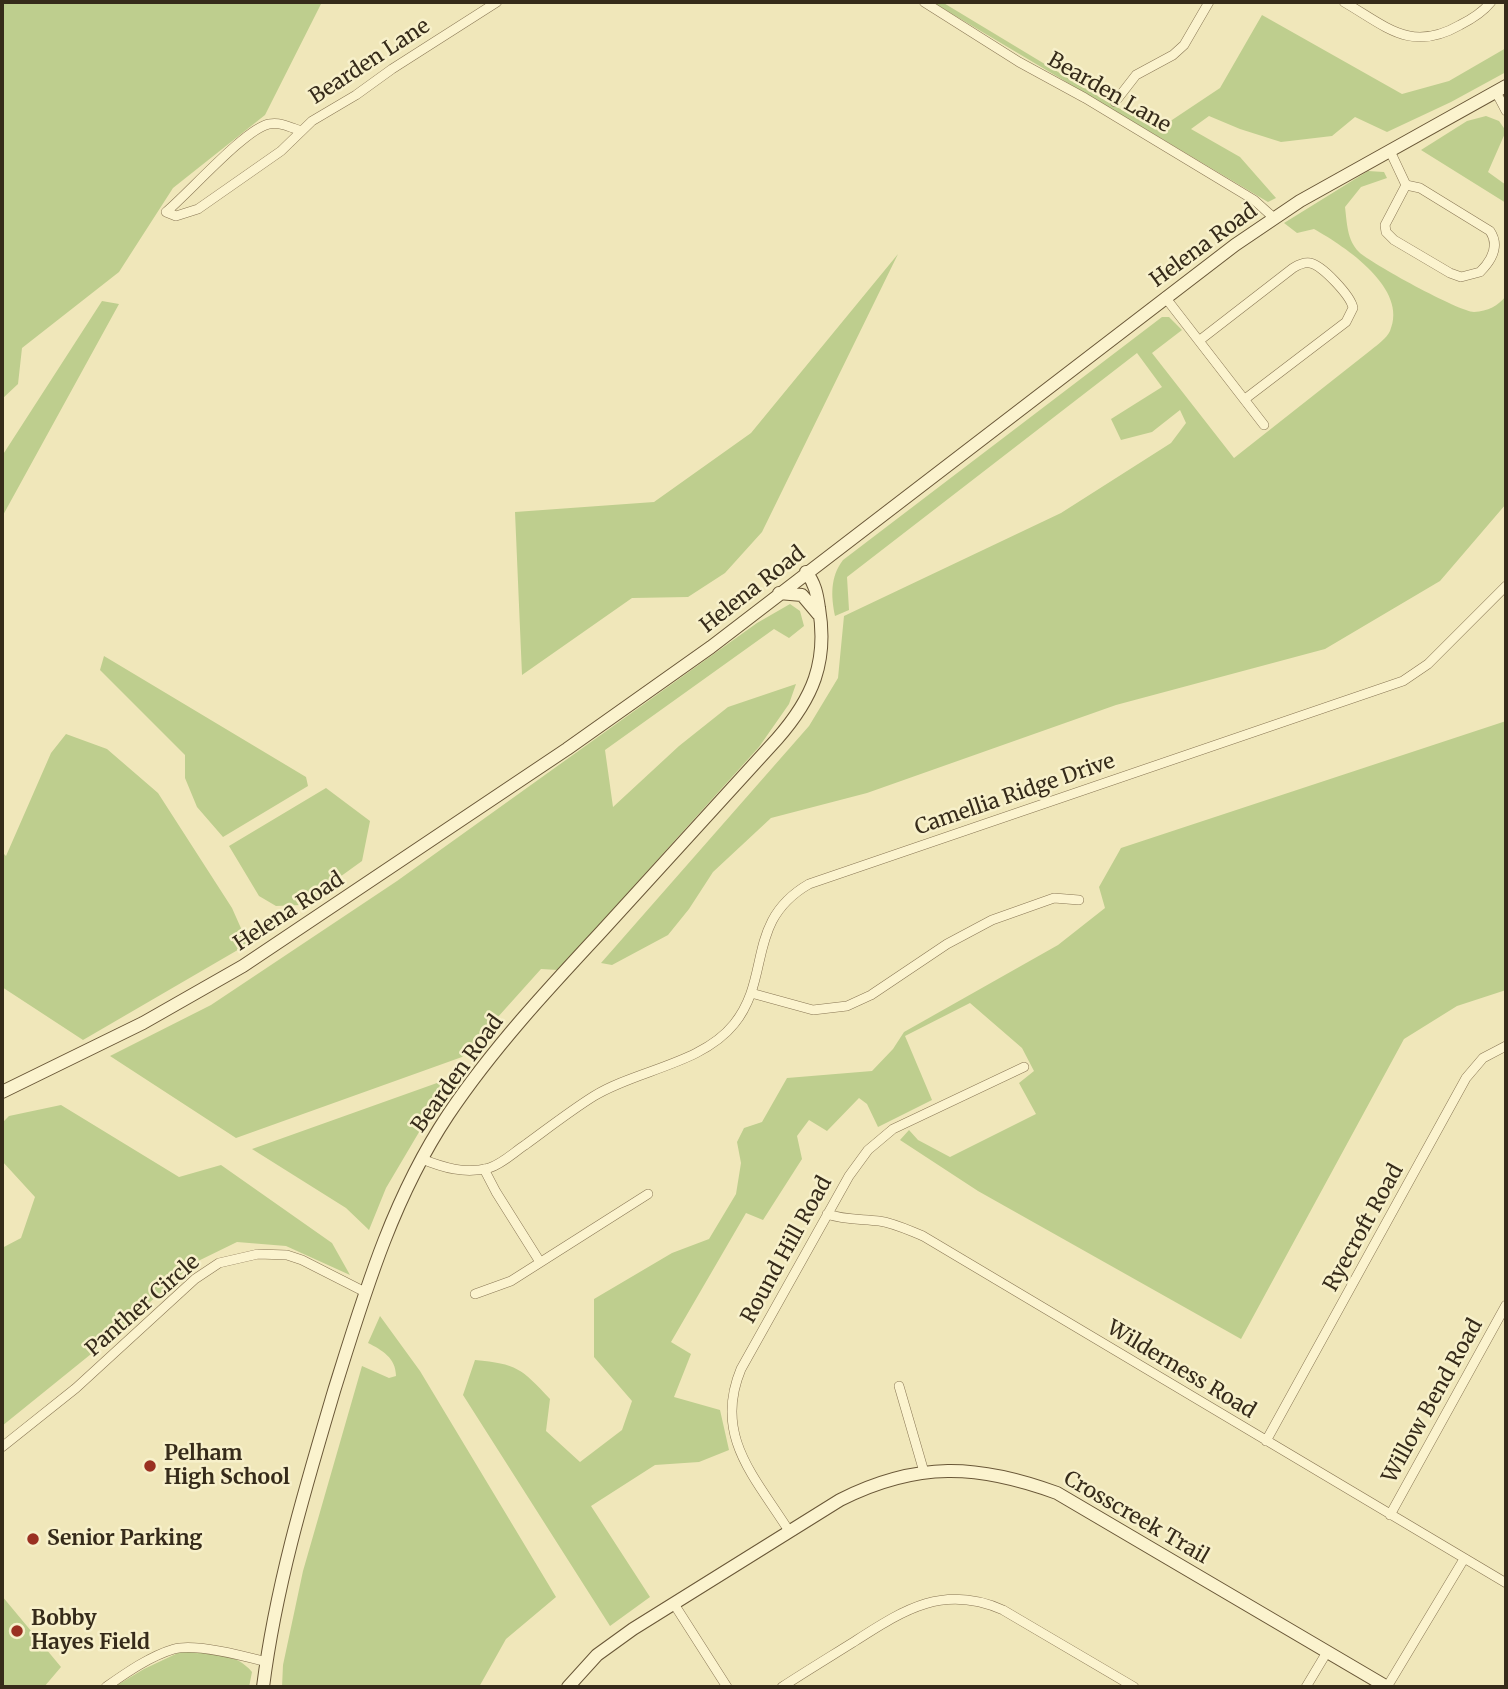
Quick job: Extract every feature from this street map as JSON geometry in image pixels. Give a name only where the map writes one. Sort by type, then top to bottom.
[{"type":"street","name":"Bearden Lane","points":[[300,131],[282,124],[266,125],[233,149],[166,212],[176,216],[198,209],[281,151],[312,121],[497,2]]},
{"type":"street","name":"Bearden Lane","points":[[924,2],[1019,62],[1095,104],[1254,200],[1274,218]]},
{"type":"street","points":[[1115,103],[1136,75],[1173,55],[1184,45],[1209,2]]},
{"type":"street","points":[[1344,2],[1400,34],[1423,38],[1437,36],[1458,27],[1482,12],[1491,2]]},
{"type":"street","name":"Helena Road","points":[[2,1092],[152,1018],[253,959],[567,749],[711,647],[1166,297],[1274,218],[1501,89]]},
{"type":"street","points":[[1501,89],[1506,111]]},
{"type":"street","points":[[1390,150],[1406,185]]},
{"type":"street","points":[[1406,185],[1420,188],[1490,231],[1495,247],[1480,272],[1461,277],[1450,274],[1394,240],[1386,232],[1385,225],[1406,185]]},
{"type":"street","points":[[1200,340],[1299,265],[1315,265],[1347,294],[1353,308],[1346,322],[1245,399]]},
{"type":"street","points":[[1166,297],[1264,425]]},
{"type":"street","name":"Bearden Road","points":[[263,1687],[291,1539],[365,1292],[387,1232],[422,1159],[465,1090],[527,1012],[794,720],[818,673],[823,642],[815,585],[806,572]]},
{"type":"street","name":"Camellia Ridge Drive","points":[[484,1169],[502,1161],[596,1095],[713,1043],[733,1026],[747,1006],[770,924],[782,905],[809,884],[1403,681],[1428,664],[1506,586]]},
{"type":"street","points":[[779,593],[802,596],[809,600],[821,619]]},
{"type":"street","points":[[751,993],[813,1010],[847,1006],[870,995],[954,939],[992,920],[1054,898],[1079,900]]},
{"type":"street","name":"Ryecroft Road","points":[[1266,1441],[1466,1078],[1483,1058],[1506,1046]]},
{"type":"street","name":"Round Hill Road","points":[[789,1531],[739,1450],[732,1423],[731,1403],[736,1382],[746,1360],[857,1163],[880,1138],[912,1119],[1024,1067]]},
{"type":"street","points":[[422,1159],[458,1170],[484,1169],[540,1262]]},
{"type":"street","points":[[475,1294],[511,1280],[648,1194]]},
{"type":"street","name":"Wilderness Road","points":[[827,1214],[838,1218],[881,1222],[923,1236],[1506,1583]]},
{"type":"street","name":"Panther Circle","points":[[2,1447],[76,1388],[204,1273],[219,1263],[258,1254],[287,1255],[365,1292]]},
{"type":"street","name":"Willow Bend Road","points":[[1390,1515],[1506,1304]]},
{"type":"street","points":[[900,1386],[924,1472]]},
{"type":"street","name":"Crosscreek Trail","points":[[568,1687],[597,1656],[633,1629],[856,1492],[885,1481],[924,1472],[957,1470],[988,1472],[1022,1480],[1057,1493],[1387,1687]]},
{"type":"street","points":[[1387,1687],[1464,1559]]},
{"type":"street","points":[[782,1687],[906,1609],[933,1601],[959,1598],[990,1604],[1003,1610],[1134,1687]]},
{"type":"street","points":[[674,1604],[727,1687]]},
{"type":"street","points":[[106,1687],[153,1658],[176,1648],[210,1651],[267,1662]]},
{"type":"street","points":[[1306,1687],[1327,1652]]},
{"type":"green space","points":[[2,2],[322,2],[265,115],[173,188],[119,272],[22,348],[18,384],[2,399]]},
{"type":"green space","points":[[932,2],[942,2],[1145,122],[1166,124],[1220,88],[1262,15],[1402,94],[1449,81],[1506,48],[1506,72],[1387,132],[1355,117],[1332,136],[1281,142],[1209,116],[1191,129],[1240,157],[1276,198],[1268,202]]},
{"type":"green space","points":[[1486,116],[1499,121],[1506,131],[1488,172],[1506,185],[1506,203],[1421,150],[1467,121]]},
{"type":"green space","points":[[1368,171],[1384,172],[1387,178],[1361,187],[1345,207],[1350,237],[1359,252],[1415,286],[1465,310],[1474,312],[1488,309],[1506,296],[1506,504],[1440,581],[1325,649],[1116,705],[867,793],[771,818],[713,872],[668,935],[612,965],[601,963],[809,726],[838,678],[844,616],[1061,513],[1171,443],[1186,423],[1180,410],[1152,432],[1121,440],[1111,419],[1162,387],[1137,353],[847,577],[849,610],[835,616],[833,587],[843,560],[1162,317],[1169,317],[1182,330],[1152,353],[1234,458],[1384,339],[1390,331],[1394,315],[1391,300],[1371,271],[1357,258],[1314,229],[1297,233],[1284,223]]},
{"type":"green space","points":[[898,254],[762,532],[725,573],[688,597],[632,598],[522,675],[515,512],[654,502],[751,433]]},
{"type":"green space","points":[[102,301],[119,304],[2,517],[2,456]]},
{"type":"green space","points":[[790,604],[800,611],[804,626],[789,638],[774,629],[605,750],[613,807],[679,746],[728,707],[796,684],[789,704],[759,747],[558,970],[541,969],[462,1057],[236,1138],[110,1056],[211,1005],[397,881],[757,623]]},
{"type":"green space","points":[[104,656],[306,777],[308,786],[223,837],[197,807],[185,778],[185,755],[100,670]]},
{"type":"green space","points":[[1506,721],[1506,990],[1457,1006],[1404,1039],[1241,1339],[978,1191],[900,1140],[909,1130],[918,1140],[950,1157],[1036,1114],[1019,1083],[1034,1071],[1022,1048],[970,1003],[905,1036],[932,1100],[878,1127],[867,1104],[859,1098],[827,1131],[809,1120],[797,1136],[802,1159],[763,1220],[746,1213],[671,1342],[691,1354],[674,1397],[720,1410],[729,1450],[699,1462],[655,1465],[591,1506],[650,1597],[610,1626],[463,1395],[475,1360],[510,1366],[532,1380],[550,1399],[546,1431],[580,1462],[622,1430],[632,1401],[594,1357],[594,1299],[672,1253],[709,1239],[736,1194],[741,1163],[737,1142],[744,1128],[762,1122],[787,1078],[872,1071],[893,1049],[904,1032],[1058,945],[1105,908],[1099,887],[1121,848]]},
{"type":"green space","points":[[66,734],[107,749],[158,793],[232,908],[248,944],[83,1040],[2,987],[2,852],[6,856],[51,753]]},
{"type":"green space","points":[[326,788],[370,821],[362,861],[301,905],[276,906],[259,896],[229,846]]},
{"type":"green space","points":[[451,1078],[386,1188],[369,1230],[346,1208],[252,1149]]},
{"type":"green space","points":[[61,1105],[179,1177],[221,1165],[332,1243],[350,1275],[286,1246],[237,1242],[194,1263],[96,1350],[2,1426],[2,1248],[21,1238],[35,1197],[2,1161],[2,1123],[9,1116]]},
{"type":"green space","points":[[380,1316],[420,1371],[556,1597],[506,1639],[479,1687],[282,1687],[283,1665],[303,1571],[362,1366],[389,1378],[396,1376],[391,1359],[368,1343]]},
{"type":"green space","name":"Bobby Hayes Field","points":[[2,1596],[61,1667],[44,1687],[2,1687]]},
{"type":"green space","points":[[180,1652],[219,1654],[237,1660],[252,1672],[249,1687],[114,1687]]},
{"type":"place","name":"Pelham High School","points":[[150,1466]]},
{"type":"place","name":"Senior Parking","points":[[33,1539]]},
{"type":"place","name":"Bobby Hayes Field","points":[[17,1631]]}]
